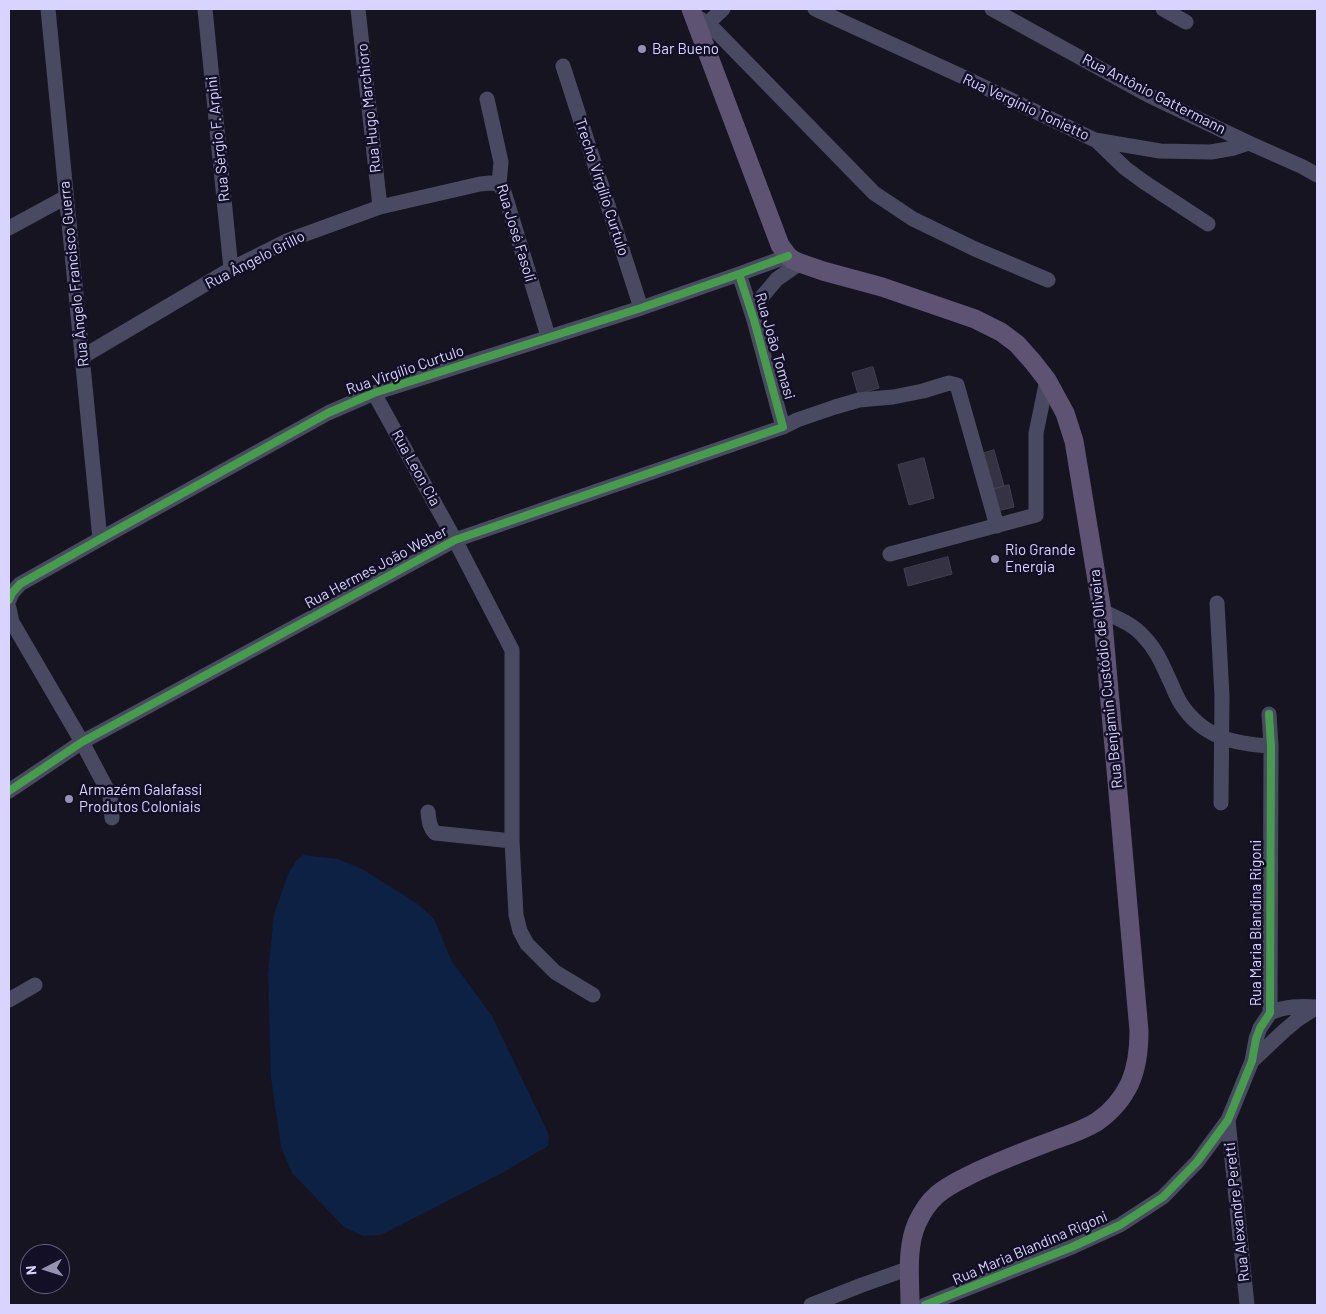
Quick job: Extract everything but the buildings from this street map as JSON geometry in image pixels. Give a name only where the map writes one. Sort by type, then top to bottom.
[{"type":"main road","points":[[697,14],[780,245],[794,260]]},
{"type":"main road","name":"Rua Benjamin Custódio de Oliveira","points":[[794,260],[882,287],[975,319],[1001,332],[1017,344],[1033,362],[1047,380],[1065,413],[1074,441],[1102,611],[1139,1031],[1139,1050],[1135,1070],[1123,1096],[1111,1111],[1097,1122],[980,1170],[947,1186],[931,1199],[917,1223],[911,1247],[910,1305]]},
{"type":"street","name":"Rua Ângelo Francisco Guerra","points":[[48,9],[100,539]]},
{"type":"street","name":"Rua Sérgio F. Arpini","points":[[205,9],[231,269]]},
{"type":"street","name":"Rua Hugo Marchioro","points":[[358,9],[380,207]]},
{"type":"street","points":[[697,14],[723,9]]},
{"type":"street","name":"Rua Vergínio Tonietto","points":[[815,9],[1095,140],[1160,151],[1211,152],[1249,143]]},
{"type":"street","name":"Rua Antônio Gattermann","points":[[992,9],[1148,95],[1317,175]]},
{"type":"street","points":[[1163,9],[1186,22]]},
{"type":"street","points":[[697,14],[874,193],[913,219],[975,249],[1048,280]]},
{"type":"street","name":"Trecho Virgílio Curtulo","points":[[563,66],[641,308]]},
{"type":"street","name":"Rua José Fasoli","points":[[487,99],[501,162],[499,184],[504,192],[548,336]]},
{"type":"street","points":[[1095,140],[1131,173],[1208,224]]},
{"type":"street","name":"Rua Ângelo Grillo","points":[[82,357],[231,269],[289,240],[380,207],[480,184],[499,184]]},
{"type":"street","points":[[9,228],[66,197]]},
{"type":"street","name":"Rua Virgílio Curtulo","points":[[9,600],[20,584],[328,413],[374,393],[548,336],[641,308],[739,274],[794,260]]},
{"type":"street","name":"Rua João Tomasi","points":[[754,320],[760,299],[794,260]]},
{"type":"street","name":"Rua João Tomasi","points":[[739,274],[754,320],[783,427]]},
{"type":"street","points":[[890,554],[1036,515],[1036,433],[1047,380]]},
{"type":"street","name":"Rua Hermes João Weber","points":[[9,791],[82,742],[455,540],[859,400],[923,391],[949,383],[957,385],[997,526]]},
{"type":"street","name":"Rua Leon Cia","points":[[374,393],[455,540],[512,650],[512,841]]},
{"type":"street","points":[[1217,603],[1222,696],[1221,803]]},
{"type":"street","points":[[9,608],[12,622],[82,742],[110,795],[112,818]]},
{"type":"street","points":[[1102,611],[1135,628],[1144,636],[1155,650],[1181,703],[1195,720],[1208,731],[1222,738],[1242,743],[1271,746]]},
{"type":"street","name":"Rua Maria Blandina Rigoni","points":[[925,1305],[1072,1247],[1120,1225],[1163,1197],[1197,1162],[1228,1120],[1252,1061],[1260,1028],[1270,1013],[1271,746],[1269,714]]},
{"type":"street","points":[[428,812],[429,824],[436,833],[512,841],[516,915],[520,930],[527,944],[555,972],[593,994]]},
{"type":"street","points":[[9,1000],[35,985]]},
{"type":"street","points":[[1270,1013],[1293,1006],[1317,1007]]},
{"type":"street","name":"Rua Maria Blandina Rigoni","points":[[1252,1061],[1297,1020],[1317,1007]]},
{"type":"street","name":"Rua Alexandre Peretti","points":[[1228,1120],[1247,1305]]},
{"type":"street","points":[[811,1305],[910,1265]]},
{"type":"water","points":[[303,855],[338,859],[362,869],[418,904],[434,919],[451,960],[492,1016],[549,1135],[548,1146],[500,1174],[381,1235],[363,1236],[344,1227],[292,1173],[281,1147],[271,1077],[268,974],[274,914],[289,872]]},
{"type":"cycle path","points":[[9,600],[20,584],[328,413],[374,393],[641,308],[788,256]]},
{"type":"cycle path","points":[[9,791],[82,742],[455,540],[783,427],[754,320],[739,274]]},
{"type":"cycle path","points":[[925,1305],[1072,1247],[1120,1225],[1163,1197],[1197,1162],[1228,1120],[1252,1061],[1260,1028],[1270,1013],[1271,746],[1269,714]]},
{"type":"place","name":"Bar Bueno","points":[[642,49]]},
{"type":"place","name":"Rio Grande Energia","points":[[995,559]]},
{"type":"place","name":"Armazém Galafassi Produtos Coloniais","points":[[69,799]]}]
